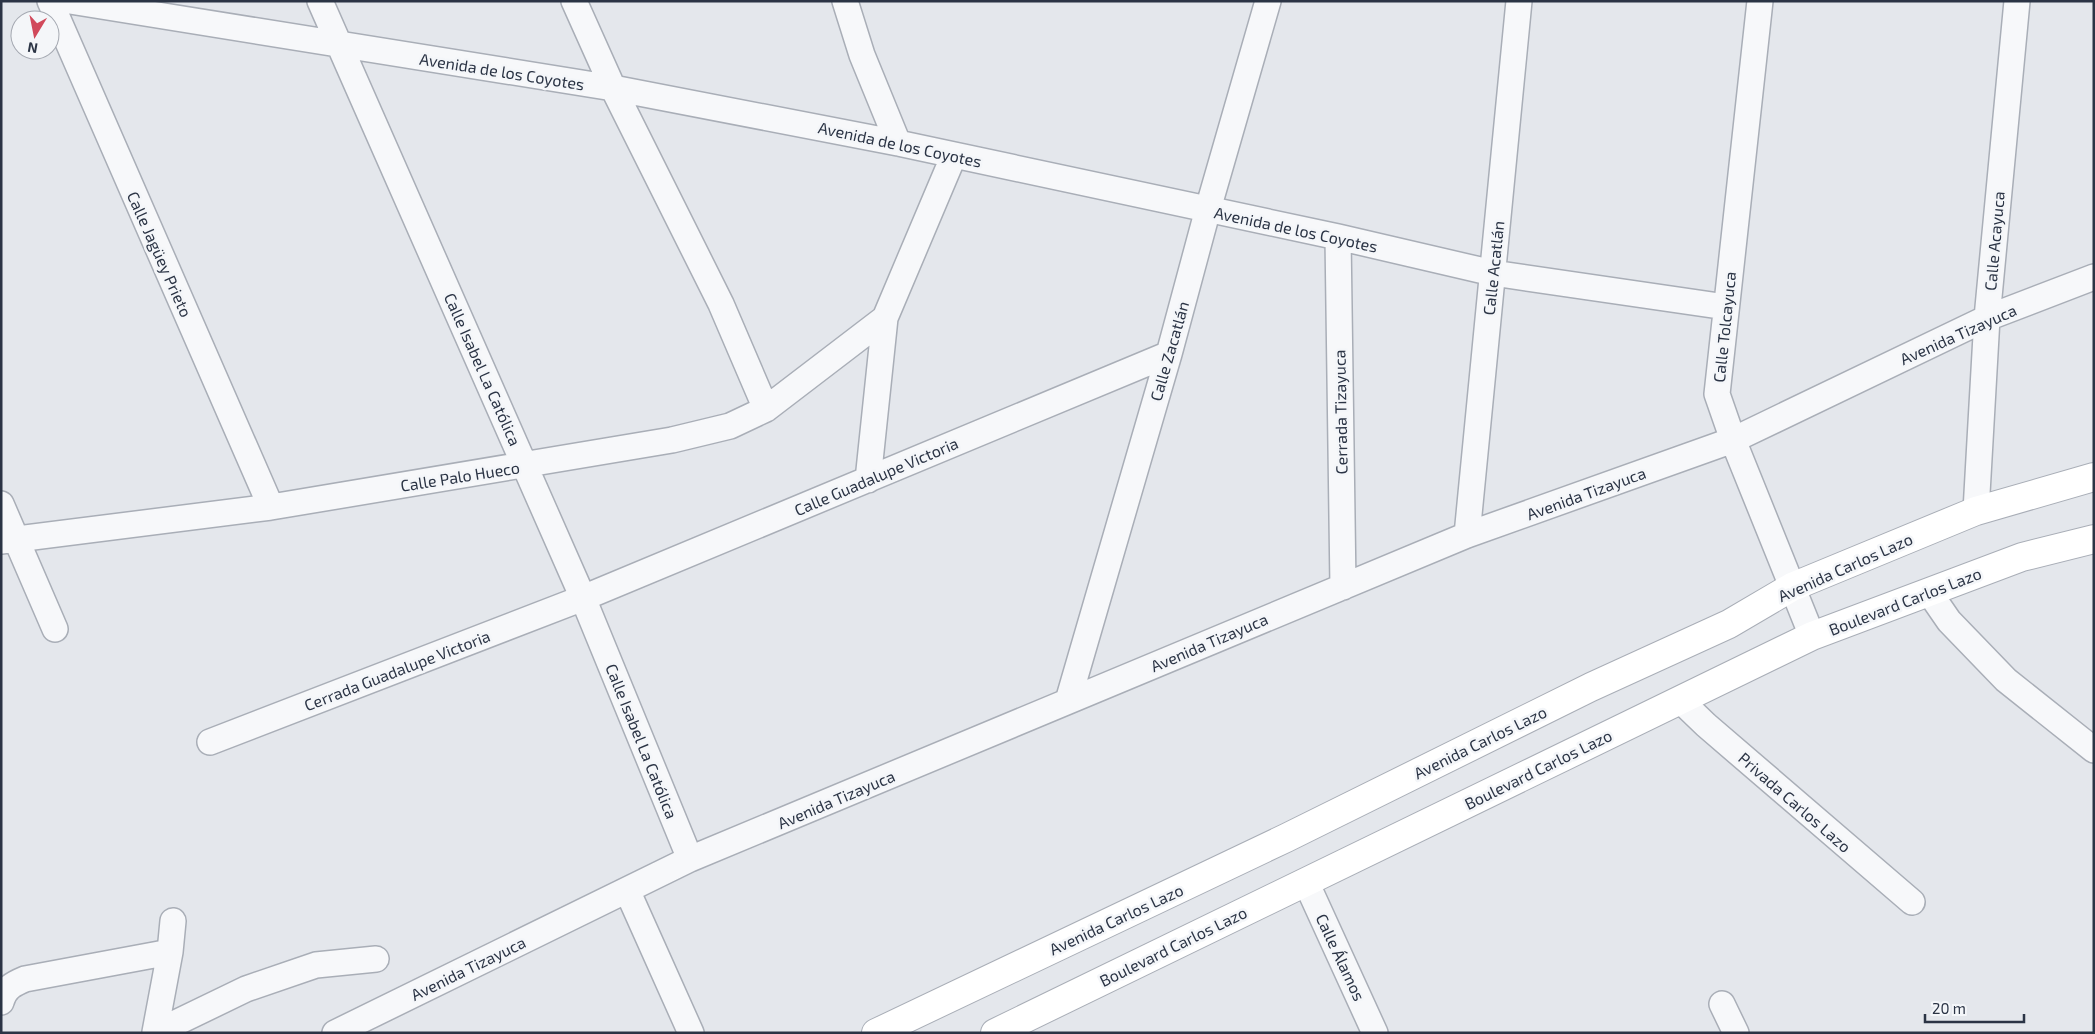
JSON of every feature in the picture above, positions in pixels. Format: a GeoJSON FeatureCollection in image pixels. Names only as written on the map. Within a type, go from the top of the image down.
{"type":"FeatureCollection","features":[{"type":"Feature","properties":{"kind":"main road","name":"Avenida Carlos Lazo"},"geometry":{"type":"LineString","coordinates":[[876,1033],[1286,838],[1591,687],[1729,624],[1792,587],[1976,511],[2094,477]]}},
{"type":"Feature","properties":{"kind":"main road","name":"Boulevard Carlos Lazo"},"geometry":{"type":"LineString","coordinates":[[995,1033],[1812,636],[2022,557],[2094,539]]}},
{"type":"Feature","properties":{"kind":"street","name":"Calle Jagüey Prieto"},"geometry":{"type":"LineString","coordinates":[[50,1],[271,506]]}},
{"type":"Feature","properties":{"kind":"street","name":"Avenida de los Coyotes"},"geometry":{"type":"LineString","coordinates":[[70,1],[340,46],[614,88],[898,143],[1338,237],[1493,273],[1726,307]]}},
{"type":"Feature","properties":{"kind":"street","name":"Calle Isabel La Católica"},"geometry":{"type":"LineString","coordinates":[[320,1],[583,598],[690,859]]}},
{"type":"Feature","properties":{"kind":"street"},"geometry":{"type":"LineString","coordinates":[[574,1],[614,88],[721,304],[766,409]]}},
{"type":"Feature","properties":{"kind":"street"},"geometry":{"type":"LineString","coordinates":[[845,1],[862,55],[898,143]]}},
{"type":"Feature","properties":{"kind":"street","name":"Calle Zacatlán"},"geometry":{"type":"LineString","coordinates":[[1068,701],[1169,354],[1208,209],[1268,1]]}},
{"type":"Feature","properties":{"kind":"street","name":"Calle Acatlán"},"geometry":{"type":"LineString","coordinates":[[1467,535],[1519,1]]}},
{"type":"Feature","properties":{"kind":"street","name":"Calle Tolcayuca"},"geometry":{"type":"LineString","coordinates":[[1760,1],[1717,394],[1733,440],[1812,636]]}},
{"type":"Feature","properties":{"kind":"street","name":"Calle Acayuca"},"geometry":{"type":"LineString","coordinates":[[1976,511],[1987,318],[2017,1]]}},
{"type":"Feature","properties":{"kind":"street"},"geometry":{"type":"LineString","coordinates":[[868,480],[885,318],[954,155]]}},
{"type":"Feature","properties":{"kind":"street","name":"Cerrada Tizayuca"},"geometry":{"type":"LineString","coordinates":[[1338,237],[1343,587]]}},
{"type":"Feature","properties":{"kind":"street","name":"Avenida Tizayuca"},"geometry":{"type":"LineString","coordinates":[[335,1033],[690,859],[1467,535],[1733,440],[1987,318],[2094,277]]}},
{"type":"Feature","properties":{"kind":"street","name":"Calle Palo Hueco"},"geometry":{"type":"LineString","coordinates":[[9,540],[271,506],[525,466],[672,440],[730,426],[766,409],[885,318]]}},
{"type":"Feature","properties":{"kind":"street","name":"Calle Guadalupe Victoria"},"geometry":{"type":"LineString","coordinates":[[583,598],[1169,354]]}},
{"type":"Feature","properties":{"kind":"street"},"geometry":{"type":"LineString","coordinates":[[1,504],[9,540],[55,629]]}},
{"type":"Feature","properties":{"kind":"street"},"geometry":{"type":"LineString","coordinates":[[1929,592],[1949,621],[2006,680],[2094,750]]}},
{"type":"Feature","properties":{"kind":"street","name":"Cerrada Guadalupe Victoria"},"geometry":{"type":"LineString","coordinates":[[210,742],[583,598]]}},
{"type":"Feature","properties":{"kind":"street","name":"Privada Carlos Lazo"},"geometry":{"type":"LineString","coordinates":[[1680,700],[1706,725],[1912,902]]}},
{"type":"Feature","properties":{"kind":"street","name":"Calle Álamos"},"geometry":{"type":"LineString","coordinates":[[1306,882],[1375,1033]]}},
{"type":"Feature","properties":{"kind":"street"},"geometry":{"type":"LineString","coordinates":[[627,890],[691,1033]]}},
{"type":"Feature","properties":{"kind":"street"},"geometry":{"type":"LineString","coordinates":[[155,1032],[170,952],[173,921]]}},
{"type":"Feature","properties":{"kind":"street"},"geometry":{"type":"LineString","coordinates":[[1,1002],[3,994],[11,985],[25,979],[170,952]]}},
{"type":"Feature","properties":{"kind":"street"},"geometry":{"type":"LineString","coordinates":[[155,1032],[246,989],[316,965],[376,959]]}},
{"type":"Feature","properties":{"kind":"street"},"geometry":{"type":"LineString","coordinates":[[1722,1004],[1736,1033]]}}]}
